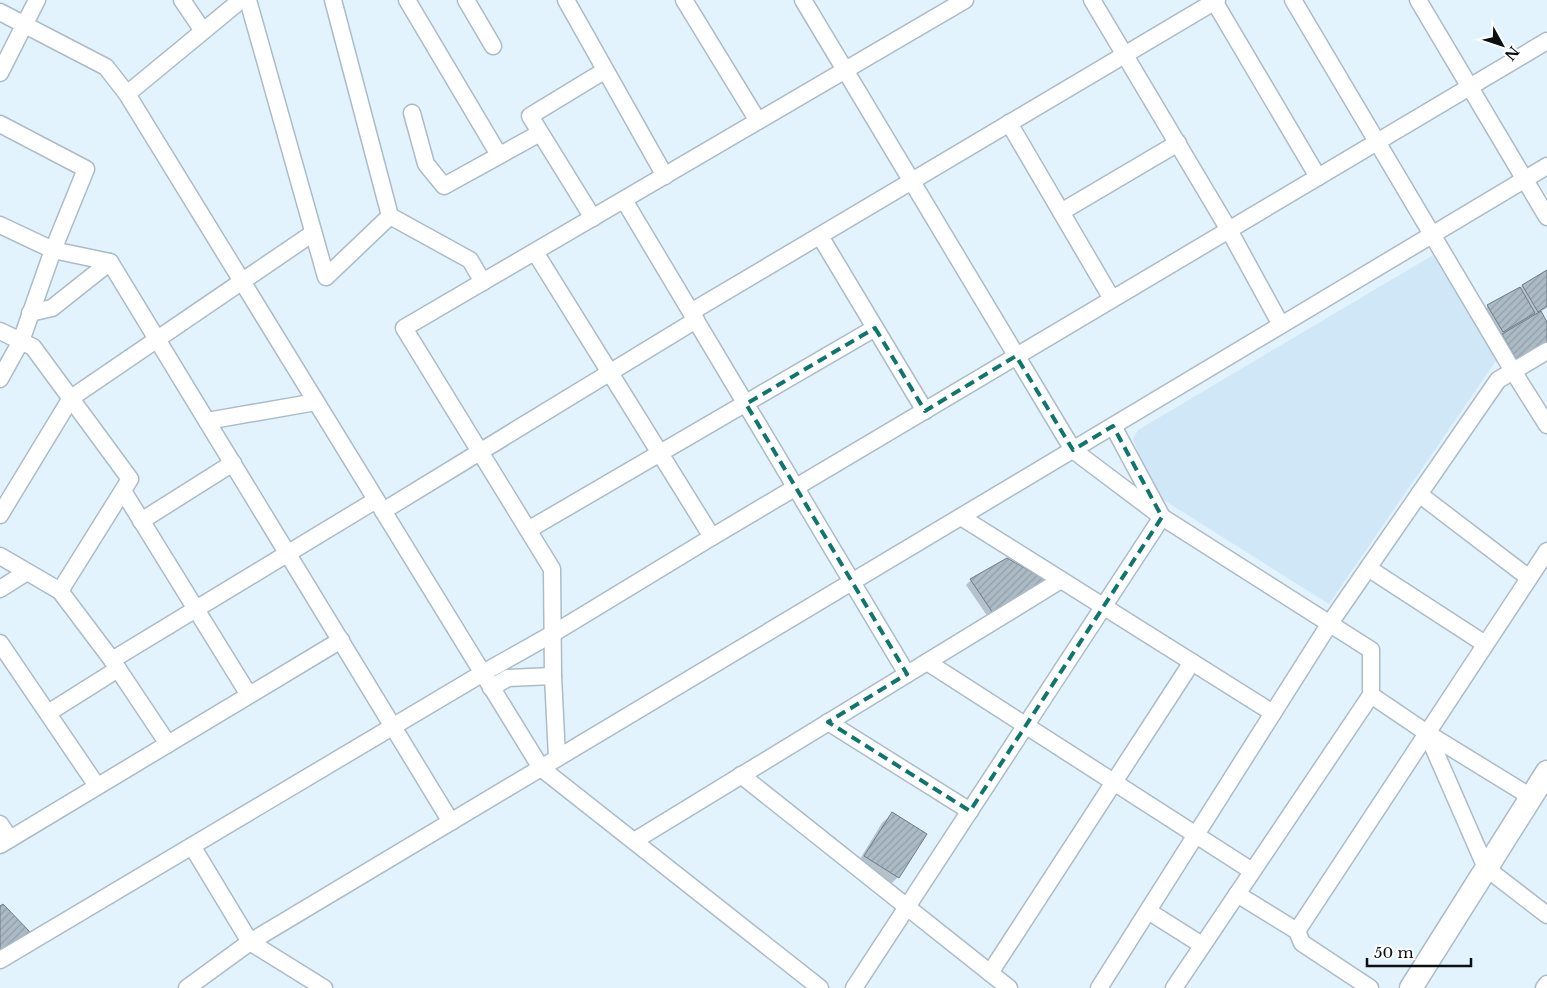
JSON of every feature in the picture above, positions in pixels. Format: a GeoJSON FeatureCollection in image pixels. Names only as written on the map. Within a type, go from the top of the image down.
{"type":"FeatureCollection","features":[{"type":"Feature","properties":{"kind":"street"},"geometry":{"type":"LineString","coordinates":[[0,73],[37,0]]}},
{"type":"Feature","properties":{"kind":"street"},"geometry":{"type":"LineString","coordinates":[[182,0],[203,31]]}},
{"type":"Feature","properties":{"kind":"street"},"geometry":{"type":"LineString","coordinates":[[127,94],[241,0]]}},
{"type":"Feature","properties":{"kind":"street"},"geometry":{"type":"LineString","coordinates":[[248,0],[326,277],[390,216]]}},
{"type":"Feature","properties":{"kind":"street"},"geometry":{"type":"LineString","coordinates":[[333,0],[390,216],[470,260],[483,282]]}},
{"type":"Feature","properties":{"kind":"street"},"geometry":{"type":"LineString","coordinates":[[407,0],[499,155]]}},
{"type":"Feature","properties":{"kind":"street"},"geometry":{"type":"LineString","coordinates":[[466,0],[493,46]]}},
{"type":"Feature","properties":{"kind":"street"},"geometry":{"type":"LineString","coordinates":[[566,0],[664,176]]}},
{"type":"Feature","properties":{"kind":"street"},"geometry":{"type":"LineString","coordinates":[[684,0],[758,121]]}},
{"type":"Feature","properties":{"kind":"street"},"geometry":{"type":"LineString","coordinates":[[803,0],[1073,450],[1162,517],[1371,650],[1371,695],[1174,988]]}},
{"type":"Feature","properties":{"kind":"street"},"geometry":{"type":"LineString","coordinates":[[557,758],[553,676],[552,569],[404,328],[965,0]]}},
{"type":"Feature","properties":{"kind":"street"},"geometry":{"type":"LineString","coordinates":[[1092,0],[1229,230],[1281,325]]}},
{"type":"Feature","properties":{"kind":"street"},"geometry":{"type":"LineString","coordinates":[[1293,0],[1547,425]]}},
{"type":"Feature","properties":{"kind":"street"},"geometry":{"type":"LineString","coordinates":[[1418,0],[1547,217]]}},
{"type":"Feature","properties":{"kind":"street"},"geometry":{"type":"LineString","coordinates":[[48,713],[115,664],[196,609],[288,554],[480,452],[610,373],[693,316],[820,236],[1215,1],[1318,177]]}},
{"type":"Feature","properties":{"kind":"street"},"geometry":{"type":"LineString","coordinates":[[0,12],[106,68],[127,94],[541,768],[634,841],[803,983],[820,988]]}},
{"type":"Feature","properties":{"kind":"street"},"geometry":{"type":"LineString","coordinates":[[0,960],[482,673],[554,633],[712,537],[1547,41]]}},
{"type":"Feature","properties":{"kind":"street"},"geometry":{"type":"LineString","coordinates":[[593,218],[530,116],[604,71]]}},
{"type":"Feature","properties":{"kind":"street"},"geometry":{"type":"LineString","coordinates":[[412,113],[426,164],[444,186],[540,133]]}},
{"type":"Feature","properties":{"kind":"street"},"geometry":{"type":"LineString","coordinates":[[1009,123],[1112,299]]}},
{"type":"Feature","properties":{"kind":"street"},"geometry":{"type":"LineString","coordinates":[[0,124],[86,169],[53,250],[21,341],[0,379]]}},
{"type":"Feature","properties":{"kind":"street"},"geometry":{"type":"LineString","coordinates":[[1061,212],[1178,143]]}},
{"type":"Feature","properties":{"kind":"street"},"geometry":{"type":"LineString","coordinates":[[187,988],[250,942],[1547,166]]}},
{"type":"Feature","properties":{"kind":"street"},"geometry":{"type":"LineString","coordinates":[[624,200],[907,674]]}},
{"type":"Feature","properties":{"kind":"street"},"geometry":{"type":"LineString","coordinates":[[0,225],[53,250],[110,262],[451,822]]}},
{"type":"Feature","properties":{"kind":"street"},"geometry":{"type":"LineString","coordinates":[[0,515],[71,398],[313,233]]}},
{"type":"Feature","properties":{"kind":"street"},"geometry":{"type":"LineString","coordinates":[[820,236],[925,411]]}},
{"type":"Feature","properties":{"kind":"street"},"geometry":{"type":"LineString","coordinates":[[535,252],[712,537]]}},
{"type":"Feature","properties":{"kind":"street"},"geometry":{"type":"LineString","coordinates":[[30,314],[52,308],[110,262]]}},
{"type":"Feature","properties":{"kind":"street"},"geometry":{"type":"LineString","coordinates":[[528,530],[875,328]]}},
{"type":"Feature","properties":{"kind":"street"},"geometry":{"type":"LineString","coordinates":[[0,331],[33,346],[130,479],[60,591]]}},
{"type":"Feature","properties":{"kind":"street"},"geometry":{"type":"LineString","coordinates":[[1100,988],[1330,623],[1498,380],[1547,351]]}},
{"type":"Feature","properties":{"kind":"street"},"geometry":{"type":"LineString","coordinates":[[207,421],[316,402]]}},
{"type":"Feature","properties":{"kind":"street"},"geometry":{"type":"LineString","coordinates":[[1113,426],[1162,517]]}},
{"type":"Feature","properties":{"kind":"street"},"geometry":{"type":"LineString","coordinates":[[141,520],[233,463]]}},
{"type":"Feature","properties":{"kind":"street"},"geometry":{"type":"LineString","coordinates":[[123,491],[249,695]]}},
{"type":"Feature","properties":{"kind":"street"},"geometry":{"type":"LineString","coordinates":[[1419,494],[1529,578]]}},
{"type":"Feature","properties":{"kind":"street"},"geometry":{"type":"LineString","coordinates":[[961,517],[1273,713]]}},
{"type":"Feature","properties":{"kind":"street"},"geometry":{"type":"LineString","coordinates":[[854,988],[1162,517]]}},
{"type":"Feature","properties":{"kind":"street"},"geometry":{"type":"LineString","coordinates":[[1297,931],[1547,551]]}},
{"type":"Feature","properties":{"kind":"street"},"geometry":{"type":"LineString","coordinates":[[0,556],[60,591],[115,664],[168,744]]}},
{"type":"Feature","properties":{"kind":"street"},"geometry":{"type":"LineString","coordinates":[[1368,568],[1485,644]]}},
{"type":"Feature","properties":{"kind":"street"},"geometry":{"type":"LineString","coordinates":[[0,589],[27,572]]}},
{"type":"Feature","properties":{"kind":"street"},"geometry":{"type":"LineString","coordinates":[[634,841],[1061,580]]}},
{"type":"Feature","properties":{"kind":"street"},"geometry":{"type":"LineString","coordinates":[[0,824],[5,842],[340,640]]}},
{"type":"Feature","properties":{"kind":"street"},"geometry":{"type":"LineString","coordinates":[[0,642],[97,786]]}},
{"type":"Feature","properties":{"kind":"street"},"geometry":{"type":"LineString","coordinates":[[927,662],[1252,871]]}},
{"type":"Feature","properties":{"kind":"street"},"geometry":{"type":"LineString","coordinates":[[990,973],[1192,662]]}},
{"type":"Feature","properties":{"kind":"street"},"geometry":{"type":"LineString","coordinates":[[491,688],[508,678],[553,676]]}},
{"type":"Feature","properties":{"kind":"street"},"geometry":{"type":"LineString","coordinates":[[1371,695],[1427,733],[1531,797]]}},
{"type":"Feature","properties":{"kind":"street"},"geometry":{"type":"LineString","coordinates":[[828,722],[970,811]]}},
{"type":"Feature","properties":{"kind":"street"},"geometry":{"type":"LineString","coordinates":[[1427,733],[1486,868],[1547,914]]}},
{"type":"Feature","properties":{"kind":"street"},"geometry":{"type":"LineString","coordinates":[[1411,988],[1547,772]]}},
{"type":"Feature","properties":{"kind":"street"},"geometry":{"type":"LineString","coordinates":[[741,775],[1009,988]]}},
{"type":"Feature","properties":{"kind":"street"},"geometry":{"type":"LineString","coordinates":[[192,846],[250,942],[324,988]]}},
{"type":"Feature","properties":{"kind":"street"},"geometry":{"type":"LineString","coordinates":[[1237,894],[1297,931],[1302,943],[1370,988]]}},
{"type":"Feature","properties":{"kind":"street"},"geometry":{"type":"LineString","coordinates":[[1148,911],[1202,945]]}},
{"type":"Feature","properties":{"kind":"street"},"geometry":{"type":"LineString","coordinates":[[1544,988],[1547,984]]}},
{"type":"Feature","properties":{"kind":"highlighted area"},"geometry":{"type":"Polygon","coordinates":[[[875,328],[925,411],[1016,356],[1073,450],[1113,426],[1162,517],[970,811],[828,722],[907,674],[746,404],[875,328]]]}},
{"type":"Feature","properties":{"kind":"shaded area"},"geometry":{"type":"Polygon","coordinates":[[[1433,255],[1498,358],[1329,604],[1154,494],[1133,439],[1138,430],[1433,255]]]}},
{"type":"Feature","properties":{"kind":"building"},"geometry":{"type":"Polygon","coordinates":[[[1547,270],[1547,306],[1538,312],[1522,285],[1547,270]]]}},
{"type":"Feature","properties":{"kind":"building"},"geometry":{"type":"Polygon","coordinates":[[[1520,287],[1535,313],[1503,332],[1487,305],[1520,287]]]}},
{"type":"Feature","properties":{"kind":"building"},"geometry":{"type":"Polygon","coordinates":[[[1541,311],[1547,322],[1547,343],[1517,360],[1502,334],[1541,311]]]}},
{"type":"Feature","properties":{"kind":"building"},"geometry":{"type":"Polygon","coordinates":[[[1007,558],[1047,581],[993,613],[970,579],[1007,558]]]}},
{"type":"Feature","properties":{"kind":"building"},"geometry":{"type":"Polygon","coordinates":[[[892,812],[927,834],[899,878],[864,856],[892,812]]]}},
{"type":"Feature","properties":{"kind":"building"},"geometry":{"type":"Polygon","coordinates":[[[3,904],[31,933],[0,952],[0,906],[3,904]]]}}]}
